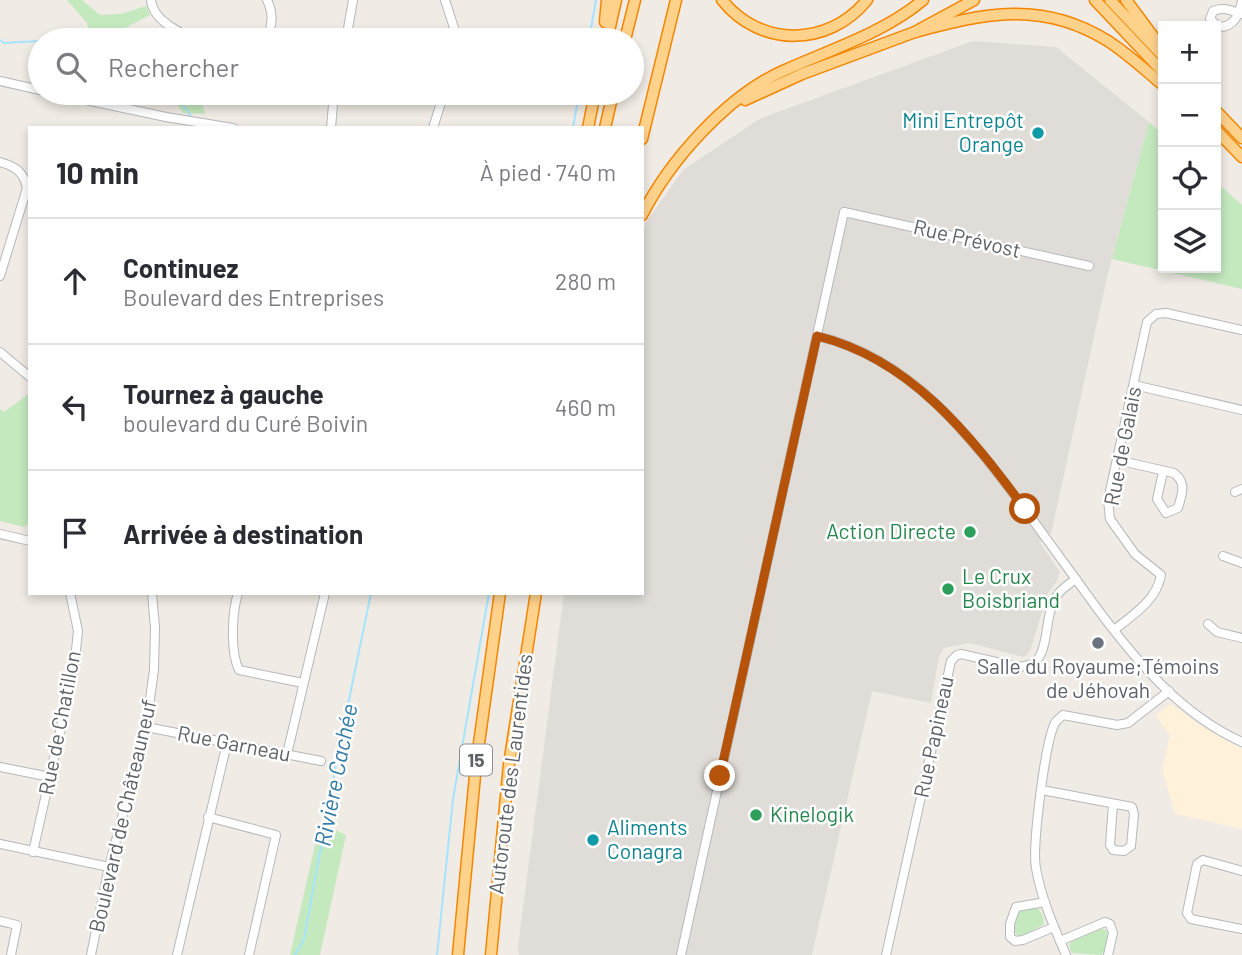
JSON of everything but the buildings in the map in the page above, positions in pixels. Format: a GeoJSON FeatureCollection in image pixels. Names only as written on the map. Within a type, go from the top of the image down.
{"type":"FeatureCollection","features":[{"type":"Feature","properties":{"kind":"highway"},"geometry":{"type":"LineString","coordinates":[[606,28],[607,0]]}},
{"type":"Feature","properties":{"kind":"highway"},"geometry":{"type":"LineString","coordinates":[[608,28],[616,0]]}},
{"type":"Feature","properties":{"kind":"highway"},"geometry":{"type":"LineString","coordinates":[[628,28],[635,0]]}},
{"type":"Feature","properties":{"kind":"highway"},"geometry":{"type":"LineString","coordinates":[[644,131],[676,0]]}},
{"type":"Feature","properties":{"kind":"highway"},"geometry":{"type":"LineString","coordinates":[[722,0],[752,26],[775,34],[796,37],[818,34],[838,26],[867,0]]}},
{"type":"Feature","properties":{"kind":"highway"},"geometry":{"type":"LineString","coordinates":[[644,212],[678,159],[706,128],[767,79],[877,28],[923,0]]}},
{"type":"Feature","properties":{"kind":"highway"},"geometry":{"type":"LineString","coordinates":[[915,32],[974,0]]}},
{"type":"Feature","properties":{"kind":"highway"},"geometry":{"type":"LineString","coordinates":[[1095,0],[1158,67]]}},
{"type":"Feature","properties":{"kind":"highway"},"geometry":{"type":"LineString","coordinates":[[1110,0],[1158,51]]}},
{"type":"Feature","properties":{"kind":"highway"},"geometry":{"type":"LineString","coordinates":[[1126,0],[1158,43]]}},
{"type":"Feature","properties":{"kind":"highway"},"geometry":{"type":"LineString","coordinates":[[730,108],[802,74],[915,32],[991,14],[1017,12],[1076,24],[1101,36],[1127,54],[1161,84]]}},
{"type":"Feature","properties":{"kind":"highway"},"geometry":{"type":"LineString","coordinates":[[588,126],[593,105]]}},
{"type":"Feature","properties":{"kind":"highway"},"geometry":{"type":"LineString","coordinates":[[605,126],[610,105]]}},
{"type":"Feature","properties":{"kind":"highway"},"geometry":{"type":"LineString","coordinates":[[1221,116],[1242,138]]}},
{"type":"Feature","properties":{"kind":"highway"},"geometry":{"type":"LineString","coordinates":[[1221,135],[1242,157]]}},
{"type":"Feature","properties":{"kind":"highway","name":"Autoroute des Laurentides"},"geometry":{"type":"LineString","coordinates":[[458,955],[475,774],[500,595]]}},
{"type":"Feature","properties":{"kind":"highway","name":"Autoroute des Laurentides"},"geometry":{"type":"LineString","coordinates":[[491,955],[513,730],[536,595]]}},
{"type":"Feature","properties":{"kind":"highway"},"geometry":{"type":"LineString","coordinates":[[497,886],[498,955]]}},
{"type":"Feature","properties":{"kind":"street"},"geometry":{"type":"LineString","coordinates":[[151,0],[154,13],[173,28]]}},
{"type":"Feature","properties":{"kind":"street"},"geometry":{"type":"LineString","coordinates":[[267,0],[272,9],[271,28]]}},
{"type":"Feature","properties":{"kind":"street"},"geometry":{"type":"LineString","coordinates":[[348,28],[353,0]]}},
{"type":"Feature","properties":{"kind":"street"},"geometry":{"type":"LineString","coordinates":[[445,0],[454,28]]}},
{"type":"Feature","properties":{"kind":"street"},"geometry":{"type":"LineString","coordinates":[[1240,14],[1242,1]]}},
{"type":"Feature","properties":{"kind":"street"},"geometry":{"type":"LineString","coordinates":[[0,80],[28,87]]}},
{"type":"Feature","properties":{"kind":"street"},"geometry":{"type":"LineString","coordinates":[[108,105],[222,126]]}},
{"type":"Feature","properties":{"kind":"street"},"geometry":{"type":"LineString","coordinates":[[331,126],[333,105]]}},
{"type":"Feature","properties":{"kind":"street"},"geometry":{"type":"LineString","coordinates":[[434,126],[440,105]]}},
{"type":"Feature","properties":{"kind":"street"},"geometry":{"type":"LineString","coordinates":[[0,162],[14,166],[25,177],[27,188],[0,276]]}},
{"type":"Feature","properties":{"kind":"street","name":"Rue Prévost"},"geometry":{"type":"LineString","coordinates":[[817,336],[844,212],[1089,266]]}},
{"type":"Feature","properties":{"kind":"street"},"geometry":{"type":"LineString","coordinates":[[0,239],[11,242]]}},
{"type":"Feature","properties":{"kind":"street","name":"Rue de Galais"},"geometry":{"type":"LineString","coordinates":[[1114,630],[1158,591],[1161,575],[1135,554],[1110,519],[1108,500],[1147,322],[1156,314],[1166,313],[1242,331]]}},
{"type":"Feature","properties":{"kind":"street"},"geometry":{"type":"LineString","coordinates":[[681,955],[817,336],[848,346],[879,362],[916,386],[946,411],[990,462],[1141,664],[1204,720],[1242,742]]}},
{"type":"Feature","properties":{"kind":"street"},"geometry":{"type":"LineString","coordinates":[[0,352],[28,375]]}},
{"type":"Feature","properties":{"kind":"street"},"geometry":{"type":"LineString","coordinates":[[1134,385],[1242,410]]}},
{"type":"Feature","properties":{"kind":"street"},"geometry":{"type":"LineString","coordinates":[[1117,460],[1174,473],[1181,478],[1183,487],[1178,508],[1166,513],[1157,499],[1163,472]]}},
{"type":"Feature","properties":{"kind":"street"},"geometry":{"type":"LineString","coordinates":[[0,534],[28,541]]}},
{"type":"Feature","properties":{"kind":"street"},"geometry":{"type":"LineString","coordinates":[[1223,555],[1242,563]]}},
{"type":"Feature","properties":{"kind":"street","name":"Rue Papineau"},"geometry":{"type":"LineString","coordinates":[[886,955],[951,661],[961,654],[1019,667],[1034,664],[1041,653],[1055,598],[1076,579]]}},
{"type":"Feature","properties":{"kind":"street","name":"Rue de Chatillon"},"geometry":{"type":"LineString","coordinates":[[33,852],[75,656],[78,631],[70,595]]}},
{"type":"Feature","properties":{"kind":"street","name":"Boulevard de Châteauneuf"},"geometry":{"type":"LineString","coordinates":[[92,955],[109,867],[146,727],[154,670],[152,595]]}},
{"type":"Feature","properties":{"kind":"street"},"geometry":{"type":"LineString","coordinates":[[237,595],[234,607],[234,661],[239,670],[303,683]]}},
{"type":"Feature","properties":{"kind":"street"},"geometry":{"type":"LineString","coordinates":[[287,754],[325,595]]}},
{"type":"Feature","properties":{"kind":"street"},"geometry":{"type":"LineString","coordinates":[[1208,624],[1217,632],[1242,638]]}},
{"type":"Feature","properties":{"kind":"street"},"geometry":{"type":"LineString","coordinates":[[1066,955],[1045,902],[1035,865],[1042,790],[1055,723],[1063,715],[1117,726],[1128,723],[1169,691]]}},
{"type":"Feature","properties":{"kind":"street","name":"Rue Garneau"},"geometry":{"type":"LineString","coordinates":[[146,727],[321,761]]}},
{"type":"Feature","properties":{"kind":"street"},"geometry":{"type":"LineString","coordinates":[[177,955],[227,743]]}},
{"type":"Feature","properties":{"kind":"street"},"geometry":{"type":"LineString","coordinates":[[0,767],[50,778]]}},
{"type":"Feature","properties":{"kind":"street"},"geometry":{"type":"LineString","coordinates":[[1042,790],[1132,807],[1134,814],[1131,846],[1124,851],[1113,850],[1110,845],[1113,804]]}},
{"type":"Feature","properties":{"kind":"street"},"geometry":{"type":"LineString","coordinates":[[208,817],[276,835],[249,955]]}},
{"type":"Feature","properties":{"kind":"street"},"geometry":{"type":"LineString","coordinates":[[0,844],[109,867]]}},
{"type":"Feature","properties":{"kind":"street"},"geometry":{"type":"LineString","coordinates":[[1242,871],[1203,860],[1197,864],[1187,913],[1191,919],[1242,929]]}},
{"type":"Feature","properties":{"kind":"street"},"geometry":{"type":"LineString","coordinates":[[1045,902],[1016,907],[1010,924],[1010,937],[1015,941],[1024,940],[1054,927]]}},
{"type":"Feature","properties":{"kind":"street"},"geometry":{"type":"LineString","coordinates":[[0,921],[17,925],[11,955]]}},
{"type":"Feature","properties":{"kind":"street"},"geometry":{"type":"LineString","coordinates":[[1060,941],[1100,923],[1107,923],[1113,933],[1108,955]]}},
{"type":"Feature","properties":{"kind":"shaded area"},"geometry":{"type":"Polygon","coordinates":[[[973,41],[1056,47],[1149,122],[1107,277],[1051,534],[1040,543],[1060,572],[1048,593],[1030,651],[1024,657],[970,643],[944,648],[939,656],[931,703],[872,691],[812,955],[519,955],[518,946],[564,595],[644,595],[646,222],[683,170],[761,118],[973,41]]]}},
{"type":"Feature","properties":{"kind":"shaded area"},"geometry":{"type":"Polygon","coordinates":[[[1171,704],[1206,729],[1242,749],[1242,829],[1175,814],[1162,769],[1170,736],[1155,715],[1171,704]]]}},
{"type":"Feature","properties":{"kind":"green space"},"geometry":{"type":"Polygon","coordinates":[[[67,0],[82,0],[100,15],[121,14],[146,6],[150,15],[125,28],[88,28],[67,0]]]}},
{"type":"Feature","properties":{"kind":"green space"},"geometry":{"type":"Polygon","coordinates":[[[177,105],[202,105],[206,114],[183,113],[177,105]]]}},
{"type":"Feature","properties":{"kind":"green space"},"geometry":{"type":"Polygon","coordinates":[[[1149,122],[1158,130],[1158,270],[1112,259],[1149,122]]]}},
{"type":"Feature","properties":{"kind":"green space"},"geometry":{"type":"Polygon","coordinates":[[[1221,186],[1242,205],[1242,289],[1173,273],[1221,273],[1221,186]]]}},
{"type":"Feature","properties":{"kind":"green space"},"geometry":{"type":"Polygon","coordinates":[[[28,394],[28,524],[24,527],[0,521],[0,409],[4,412],[28,394]]]}},
{"type":"Feature","properties":{"kind":"green space"},"geometry":{"type":"Polygon","coordinates":[[[320,823],[346,835],[320,955],[290,955],[320,823]]]}},
{"type":"Feature","properties":{"kind":"green space"},"geometry":{"type":"Polygon","coordinates":[[[1037,908],[1043,916],[1043,925],[1022,936],[1017,935],[1014,931],[1019,913],[1025,909],[1037,908]]]}},
{"type":"Feature","properties":{"kind":"green space"},"geometry":{"type":"Polygon","coordinates":[[[1099,928],[1106,930],[1108,936],[1102,955],[1072,953],[1069,946],[1071,942],[1099,928]]]}},
{"type":"Feature","properties":{"kind":"waterway"},"geometry":{"type":"LineString","coordinates":[[591,28],[596,0]]}},
{"type":"Feature","properties":{"kind":"waterway","name":"Rivière Cachée"},"geometry":{"type":"LineString","coordinates":[[0,40],[4,43],[28,42]]}},
{"type":"Feature","properties":{"kind":"waterway","name":"Rivière Cachée"},"geometry":{"type":"LineString","coordinates":[[183,105],[192,118]]}},
{"type":"Feature","properties":{"kind":"waterway"},"geometry":{"type":"LineString","coordinates":[[573,126],[577,105]]}},
{"type":"Feature","properties":{"kind":"waterway","name":"Rivière Cachée"},"geometry":{"type":"LineString","coordinates":[[295,955],[304,939],[371,595]]}},
{"type":"Feature","properties":{"kind":"waterway"},"geometry":{"type":"LineString","coordinates":[[437,955],[453,799],[489,595]]}},
{"type":"Feature","properties":{"kind":"place","name":"Mini Entrepôt Orange"},"geometry":{"type":"Point","coordinates":[1038,133]}},
{"type":"Feature","properties":{"kind":"place","name":"Action Directe"},"geometry":{"type":"Point","coordinates":[970,532]}},
{"type":"Feature","properties":{"kind":"place","name":"Le Crux Boisbriand"},"geometry":{"type":"Point","coordinates":[948,589]}},
{"type":"Feature","properties":{"kind":"place","name":"Salle du Royaume;Témoins de Jéhovah"},"geometry":{"type":"Point","coordinates":[1098,643]}},
{"type":"Feature","properties":{"kind":"place","name":"Kinelogik"},"geometry":{"type":"Point","coordinates":[756,815]}},
{"type":"Feature","properties":{"kind":"place","name":"Aliments Conagra"},"geometry":{"type":"Point","coordinates":[593,840]}},
{"type":"Feature","properties":{"kind":"route"},"geometry":{"type":"LineString","coordinates":[[720,776],[817,336],[848,346],[879,362],[931,398],[972,440],[1025,509]]}}]}
